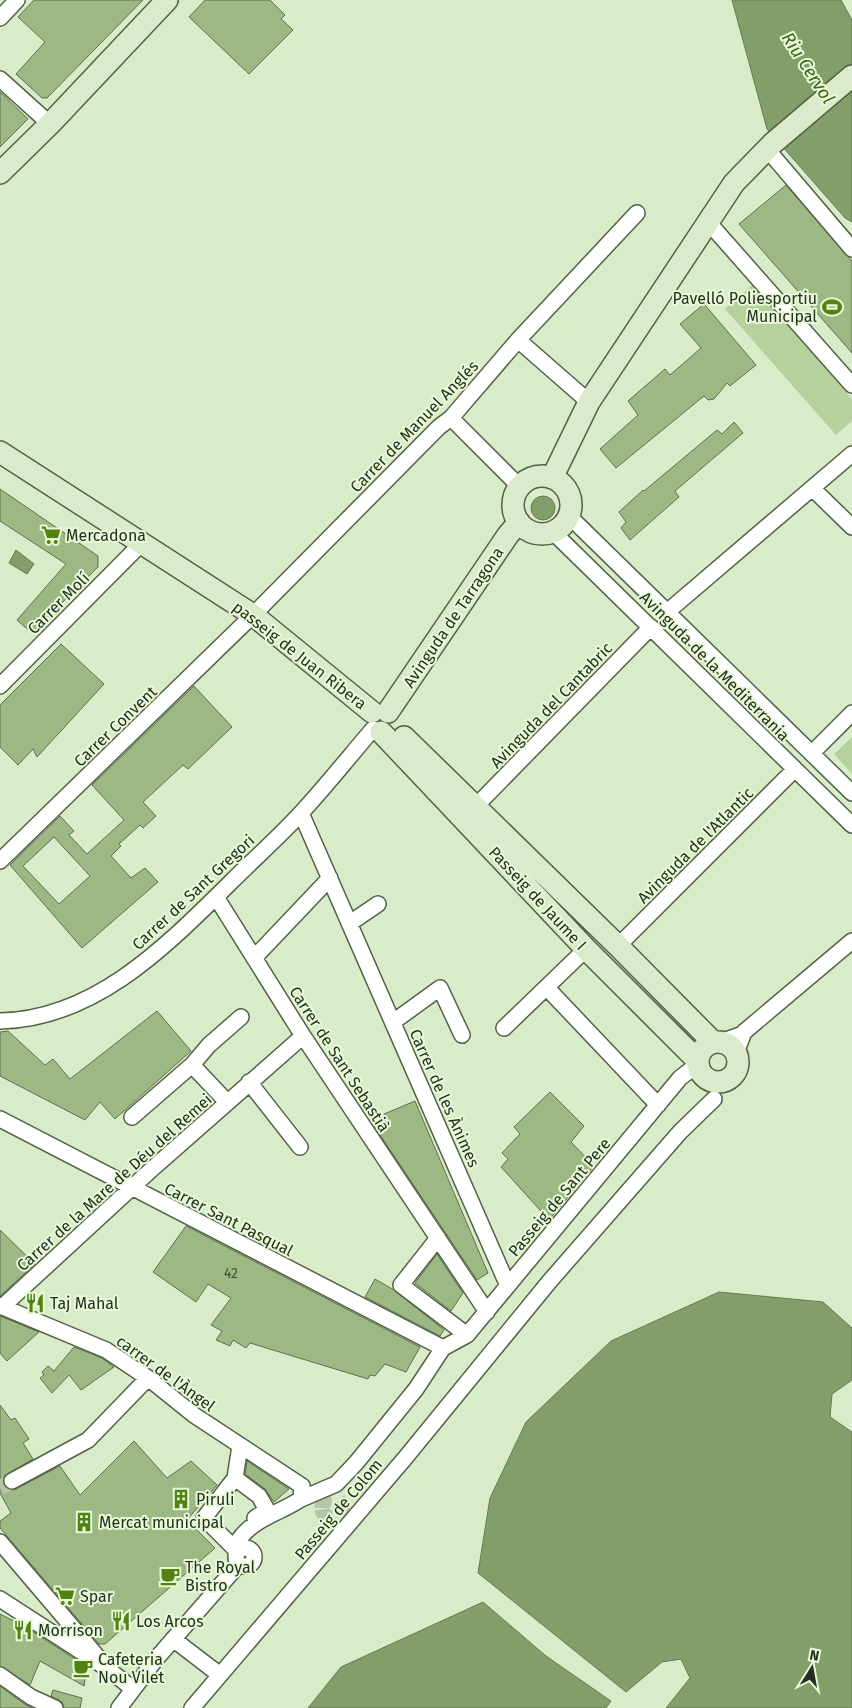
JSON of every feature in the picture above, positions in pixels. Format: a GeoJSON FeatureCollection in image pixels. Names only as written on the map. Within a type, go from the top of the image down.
{"type":"FeatureCollection","features":[{"type":"Feature","properties":{"kind":"street"},"geometry":{"type":"LineString","coordinates":[[0,18],[17,0]]}},
{"type":"Feature","properties":{"kind":"street"},"geometry":{"type":"LineString","coordinates":[[0,173],[50,124],[167,0]]}},
{"type":"Feature","properties":{"kind":"street"},"geometry":{"type":"LineString","coordinates":[[552,478],[589,402],[734,183],[769,147],[852,76]]}},
{"type":"Feature","properties":{"kind":"street"},"geometry":{"type":"LineString","coordinates":[[1,81],[50,124]]}},
{"type":"Feature","properties":{"kind":"street"},"geometry":{"type":"LineString","coordinates":[[769,147],[852,249]]}},
{"type":"Feature","properties":{"kind":"street","name":"Carrer de Manuel Anglés"},"geometry":{"type":"LineString","coordinates":[[253,615],[438,427],[451,418],[518,340],[637,213]]}},
{"type":"Feature","properties":{"kind":"street"},"geometry":{"type":"LineString","coordinates":[[709,223],[852,385]]}},
{"type":"Feature","properties":{"kind":"street"},"geometry":{"type":"LineString","coordinates":[[518,340],[589,402]]}},
{"type":"Feature","properties":{"kind":"street"},"geometry":{"type":"LineString","coordinates":[[451,418],[520,487]]}},
{"type":"Feature","properties":{"kind":"street","name":"passeig de Juan Ribera"},"geometry":{"type":"LineString","coordinates":[[0,452],[253,615],[381,722]]}},
{"type":"Feature","properties":{"kind":"street"},"geometry":{"type":"LineString","coordinates":[[667,612],[852,454]]}},
{"type":"Feature","properties":{"kind":"street"},"geometry":{"type":"LineString","coordinates":[[534,477],[552,478],[560,482],[570,498],[569,516],[560,528],[553,532],[531,531],[519,522],[514,504],[520,487],[534,477]]}},
{"type":"Feature","properties":{"kind":"street"},"geometry":{"type":"LineString","coordinates":[[812,488],[852,527]]}},
{"type":"Feature","properties":{"kind":"street","name":"Avinguda de la Mediterrania"},"geometry":{"type":"LineString","coordinates":[[569,516],[852,793]]}},
{"type":"Feature","properties":{"kind":"street","name":"Avinguda de Tarragona"},"geometry":{"type":"LineString","coordinates":[[381,722],[508,535],[519,522]]}},
{"type":"Feature","properties":{"kind":"street","name":"Avinguda de la Mediterrania"},"geometry":{"type":"LineString","coordinates":[[553,532],[852,825]]}},
{"type":"Feature","properties":{"kind":"street","name":"Carrer Molí"},"geometry":{"type":"LineString","coordinates":[[0,686],[141,544]]}},
{"type":"Feature","properties":{"kind":"street","name":"Carrer Convent"},"geometry":{"type":"LineString","coordinates":[[0,861],[253,615]]}},
{"type":"Feature","properties":{"kind":"street","name":"Avinguda del Cantabric"},"geometry":{"type":"LineString","coordinates":[[476,806],[651,628]]}},
{"type":"Feature","properties":{"kind":"street"},"geometry":{"type":"LineString","coordinates":[[812,753],[852,713]]}},
{"type":"Feature","properties":{"kind":"street","name":"Passeig de Jaume I"},"geometry":{"type":"LineString","coordinates":[[381,722],[476,806],[618,946],[728,1043]]}},
{"type":"Feature","properties":{"kind":"street","name":"Passeig de Jaume I"},"geometry":{"type":"LineString","coordinates":[[381,722],[694,1066]]}},
{"type":"Feature","properties":{"kind":"street","name":"Carrer de Sant Gregori"},"geometry":{"type":"LineString","coordinates":[[0,1021],[15,1021],[58,1012],[125,978],[166,946],[301,813],[381,722]]}},
{"type":"Feature","properties":{"kind":"street","name":"Avinguda de l'Atlantic"},"geometry":{"type":"LineString","coordinates":[[618,946],[795,769]]}},
{"type":"Feature","properties":{"kind":"street","name":"Carrer de les Ànimes"},"geometry":{"type":"LineString","coordinates":[[301,813],[508,1286]]}},
{"type":"Feature","properties":{"kind":"street"},"geometry":{"type":"LineString","coordinates":[[254,958],[330,878]]}},
{"type":"Feature","properties":{"kind":"street","name":"Carrer de Sant Sebastià"},"geometry":{"type":"LineString","coordinates":[[216,897],[303,1036],[487,1312]]}},
{"type":"Feature","properties":{"kind":"street"},"geometry":{"type":"LineString","coordinates":[[350,923],[378,904]]}},
{"type":"Feature","properties":{"kind":"street"},"geometry":{"type":"LineString","coordinates":[[728,1043],[738,1062],[736,1070],[724,1081],[718,1082],[708,1079],[694,1066],[703,1048],[728,1043],[852,941]]}},
{"type":"Feature","properties":{"kind":"street"},"geometry":{"type":"LineString","coordinates":[[504,1028],[586,949]]}},
{"type":"Feature","properties":{"kind":"street","name":"Carrer de les Ànimes"},"geometry":{"type":"LineString","coordinates":[[393,1022],[440,988],[462,1035]]}},
{"type":"Feature","properties":{"kind":"street"},"geometry":{"type":"LineString","coordinates":[[547,988],[658,1105]]}},
{"type":"Feature","properties":{"kind":"street"},"geometry":{"type":"LineString","coordinates":[[132,1117],[192,1065],[209,1045],[241,1017]]}},
{"type":"Feature","properties":{"kind":"street","name":"Carrer de la Mare de Déu del Remei"},"geometry":{"type":"LineString","coordinates":[[1,1306],[249,1082],[303,1036]]}},
{"type":"Feature","properties":{"kind":"street","name":"Carrer de la Mare de Déu del Remei"},"geometry":{"type":"LineString","coordinates":[[192,1065],[227,1102]]}},
{"type":"Feature","properties":{"kind":"street","name":"Passeig de Sant Pere"},"geometry":{"type":"LineString","coordinates":[[443,1348],[467,1335],[658,1105],[694,1066]]}},
{"type":"Feature","properties":{"kind":"street"},"geometry":{"type":"LineString","coordinates":[[249,1082],[300,1147]]}},
{"type":"Feature","properties":{"kind":"street","name":"Passeig de Colom"},"geometry":{"type":"LineString","coordinates":[[192,1708],[549,1282],[667,1147],[714,1099]]}},
{"type":"Feature","properties":{"kind":"street","name":"Carrer Sant Pasqual"},"geometry":{"type":"LineString","coordinates":[[0,1119],[443,1348]]}},
{"type":"Feature","properties":{"kind":"street"},"geometry":{"type":"LineString","coordinates":[[438,1238],[401,1286],[467,1335]]}},
{"type":"Feature","properties":{"kind":"street","name":"carrer de l'Àngel"},"geometry":{"type":"LineString","coordinates":[[1,1306],[106,1350],[148,1378],[194,1415],[240,1446],[302,1493]]}},
{"type":"Feature","properties":{"kind":"street","name":"Passeig de Colom"},"geometry":{"type":"LineString","coordinates":[[173,1640],[239,1555],[238,1541],[243,1533],[302,1493],[336,1484],[356,1463],[416,1389],[443,1348]]}},
{"type":"Feature","properties":{"kind":"street"},"geometry":{"type":"LineString","coordinates":[[12,1481],[88,1440],[148,1378]]}},
{"type":"Feature","properties":{"kind":"street"},"geometry":{"type":"LineString","coordinates":[[239,1555],[204,1518],[235,1478],[240,1446]]}},
{"type":"Feature","properties":{"kind":"street"},"geometry":{"type":"LineString","coordinates":[[226,1540],[267,1510],[259,1496],[235,1478]]}},
{"type":"Feature","properties":{"kind":"street"},"geometry":{"type":"LineString","coordinates":[[0,1542],[108,1669]]}},
{"type":"Feature","properties":{"kind":"street"},"geometry":{"type":"LineString","coordinates":[[0,1599],[108,1669],[133,1689]]}},
{"type":"Feature","properties":{"kind":"street"},"geometry":{"type":"LineString","coordinates":[[119,1708],[173,1640],[220,1675]]}},
{"type":"Feature","properties":{"kind":"street"},"geometry":{"type":"LineString","coordinates":[[0,1675],[32,1697],[56,1708]]}},
{"type":"Feature","properties":{"kind":"shaded area"},"geometry":{"type":"Polygon","coordinates":[[[753,284],[852,399],[852,421],[836,435],[725,309],[753,284]]]}},
{"type":"Feature","properties":{"kind":"shaded area"},"geometry":{"type":"Polygon","coordinates":[[[852,737],[852,774],[834,754],[852,737]]]}},
{"type":"Feature","properties":{"kind":"water","name":"Riu Cervol"},"geometry":{"type":"Polygon","coordinates":[[[732,0],[841,0],[852,20],[852,222],[845,218],[767,129],[732,0]]]}},
{"type":"Feature","properties":{"kind":"water"},"geometry":{"type":"Polygon","coordinates":[[[543,496],[551,500],[555,508],[551,516],[543,520],[535,516],[531,508],[535,500],[543,496]]]}},
{"type":"Feature","properties":{"kind":"water"},"geometry":{"type":"Polygon","coordinates":[[[16,550],[34,564],[27,574],[9,563],[16,550]]]}},
{"type":"Feature","properties":{"kind":"water"},"geometry":{"type":"Polygon","coordinates":[[[719,1292],[823,1302],[852,1328],[852,1380],[832,1394],[830,1417],[852,1432],[852,1708],[666,1708],[690,1678],[681,1659],[662,1662],[626,1692],[478,1573],[490,1498],[526,1422],[611,1341],[719,1292]]]}},
{"type":"Feature","properties":{"kind":"water"},"geometry":{"type":"Polygon","coordinates":[[[483,1602],[546,1656],[611,1701],[606,1708],[308,1708],[341,1667],[483,1602]]]}},
{"type":"Feature","properties":{"kind":"building"},"geometry":{"type":"Polygon","coordinates":[[[34,0],[143,0],[47,98],[42,98],[16,74],[45,42],[18,17],[34,0]]]}},
{"type":"Feature","properties":{"kind":"building"},"geometry":{"type":"Polygon","coordinates":[[[205,0],[270,0],[285,15],[281,19],[293,30],[249,74],[189,17],[205,0]]]}},
{"type":"Feature","properties":{"kind":"building"},"geometry":{"type":"Polygon","coordinates":[[[0,92],[28,119],[0,147],[0,92]]]}},
{"type":"Feature","properties":{"kind":"building","name":"Pavelló Poliesportiu Municipal"},"geometry":{"type":"Polygon","coordinates":[[[786,185],[852,261],[852,353],[739,224],[786,185]]]}},
{"type":"Feature","properties":{"kind":"building"},"geometry":{"type":"Polygon","coordinates":[[[704,304],[756,365],[730,386],[727,383],[714,399],[708,400],[704,396],[616,468],[600,449],[638,415],[628,401],[665,369],[670,375],[701,348],[680,324],[704,304]]]}},
{"type":"Feature","properties":{"kind":"building"},"geometry":{"type":"Polygon","coordinates":[[[734,422],[743,433],[675,491],[679,497],[630,540],[621,528],[626,522],[619,512],[717,430],[722,434],[734,422]]]}},
{"type":"Feature","properties":{"kind":"building"},"geometry":{"type":"Polygon","coordinates":[[[0,489],[98,556],[98,567],[32,633],[17,620],[66,564],[0,521],[0,489]]]}},
{"type":"Feature","properties":{"kind":"building"},"geometry":{"type":"Polygon","coordinates":[[[61,644],[104,684],[37,757],[33,749],[18,765],[0,747],[0,705],[61,644]]]}},
{"type":"Feature","properties":{"kind":"building"},"geometry":{"type":"Polygon","coordinates":[[[194,686],[232,727],[188,769],[183,765],[143,802],[156,816],[143,828],[140,825],[119,844],[121,846],[111,856],[131,878],[145,868],[158,882],[82,948],[10,865],[60,816],[74,831],[69,835],[87,854],[124,820],[92,785],[194,686]],[[54,837],[23,866],[59,904],[90,876],[54,837]]]}},
{"type":"Feature","properties":{"kind":"building"},"geometry":{"type":"Polygon","coordinates":[[[157,1011],[191,1051],[115,1119],[100,1102],[85,1120],[0,1076],[0,1032],[8,1031],[45,1065],[53,1059],[70,1079],[157,1011]]]}},
{"type":"Feature","properties":{"kind":"building"},"geometry":{"type":"Polygon","coordinates":[[[550,1092],[584,1126],[571,1142],[594,1166],[549,1220],[501,1167],[508,1159],[502,1153],[520,1134],[514,1127],[550,1092]]]}},
{"type":"Feature","properties":{"kind":"building"},"geometry":{"type":"Polygon","coordinates":[[[415,1101],[488,1273],[477,1280],[374,1126],[385,1119],[384,1114],[415,1101]]]}},
{"type":"Feature","properties":{"kind":"building"},"geometry":{"type":"Polygon","coordinates":[[[186,1226],[420,1347],[406,1372],[385,1364],[375,1376],[370,1375],[368,1379],[250,1343],[246,1348],[233,1340],[230,1346],[216,1340],[222,1331],[211,1325],[231,1298],[208,1284],[196,1302],[153,1272],[186,1226]]]}},
{"type":"Feature","properties":{"kind":"building"},"geometry":{"type":"Polygon","coordinates":[[[0,1230],[35,1264],[0,1296],[0,1230]]]}},
{"type":"Feature","properties":{"kind":"building"},"geometry":{"type":"Polygon","coordinates":[[[437,1254],[463,1293],[451,1311],[415,1283],[437,1254]]]}},
{"type":"Feature","properties":{"kind":"building"},"geometry":{"type":"Polygon","coordinates":[[[375,1279],[394,1290],[444,1330],[440,1336],[365,1297],[375,1279]]]}},
{"type":"Feature","properties":{"kind":"building"},"geometry":{"type":"Polygon","coordinates":[[[0,1316],[39,1332],[7,1361],[0,1353],[0,1316]]]}},
{"type":"Feature","properties":{"kind":"building"},"geometry":{"type":"Polygon","coordinates":[[[74,1347],[102,1358],[114,1367],[81,1390],[69,1375],[52,1393],[40,1378],[44,1375],[42,1372],[48,1366],[54,1371],[74,1347]]]}},
{"type":"Feature","properties":{"kind":"building"},"geometry":{"type":"Polygon","coordinates":[[[0,1405],[11,1420],[15,1418],[29,1439],[23,1443],[33,1459],[4,1476],[3,1481],[8,1489],[16,1489],[60,1466],[80,1495],[134,1441],[167,1478],[191,1461],[217,1485],[187,1520],[215,1548],[105,1644],[99,1644],[0,1528],[0,1521],[11,1513],[0,1493],[0,1405]]]}},
{"type":"Feature","properties":{"kind":"building"},"geometry":{"type":"Polygon","coordinates":[[[247,1461],[289,1489],[274,1502],[265,1489],[245,1474],[247,1461]]]}},
{"type":"Feature","properties":{"kind":"building"},"geometry":{"type":"Polygon","coordinates":[[[0,1614],[26,1627],[87,1667],[84,1686],[40,1661],[30,1685],[0,1666],[0,1614]]]}},
{"type":"Feature","properties":{"kind":"building"},"geometry":{"type":"Polygon","coordinates":[[[0,1686],[26,1705],[32,1708],[0,1708],[0,1686]]]}},
{"type":"Feature","properties":{"kind":"building"},"geometry":{"type":"Polygon","coordinates":[[[53,1690],[82,1698],[80,1708],[64,1708],[62,1702],[51,1696],[53,1690]]]}},
{"type":"Feature","properties":{"kind":"tunnel"},"geometry":{"type":"LineString","coordinates":[[0,1488],[12,1481]]}},
{"type":"Feature","properties":{"kind":"tunnel"},"geometry":{"type":"LineString","coordinates":[[328,1498],[336,1498],[342,1504],[342,1508],[342,1512],[336,1518],[328,1518],[322,1512],[322,1504],[328,1498]]}},
{"type":"Feature","properties":{"kind":"place","name":"Pavelló Poliesportiu Municipal"},"geometry":{"type":"Point","coordinates":[832,307]}},
{"type":"Feature","properties":{"kind":"place","name":"Mercadona"},"geometry":{"type":"Point","coordinates":[51,535]}},
{"type":"Feature","properties":{"kind":"place","name":"Taj Mahal"},"geometry":{"type":"Point","coordinates":[35,1303]}},
{"type":"Feature","properties":{"kind":"place","name":"Piruli"},"geometry":{"type":"Point","coordinates":[181,1499]}},
{"type":"Feature","properties":{"kind":"place","name":"Mercat municipal"},"geometry":{"type":"Point","coordinates":[84,1522]}},
{"type":"Feature","properties":{"kind":"place","name":"The Royal Bistro"},"geometry":{"type":"Point","coordinates":[170,1576]}},
{"type":"Feature","properties":{"kind":"place","name":"Spar"},"geometry":{"type":"Point","coordinates":[65,1596]}},
{"type":"Feature","properties":{"kind":"place","name":"Los Arcos"},"geometry":{"type":"Point","coordinates":[121,1621]}},
{"type":"Feature","properties":{"kind":"place","name":"Morrison"},"geometry":{"type":"Point","coordinates":[23,1630]}},
{"type":"Feature","properties":{"kind":"place","name":"Cafeteria Nou Vilet"},"geometry":{"type":"Point","coordinates":[83,1668]}}]}
